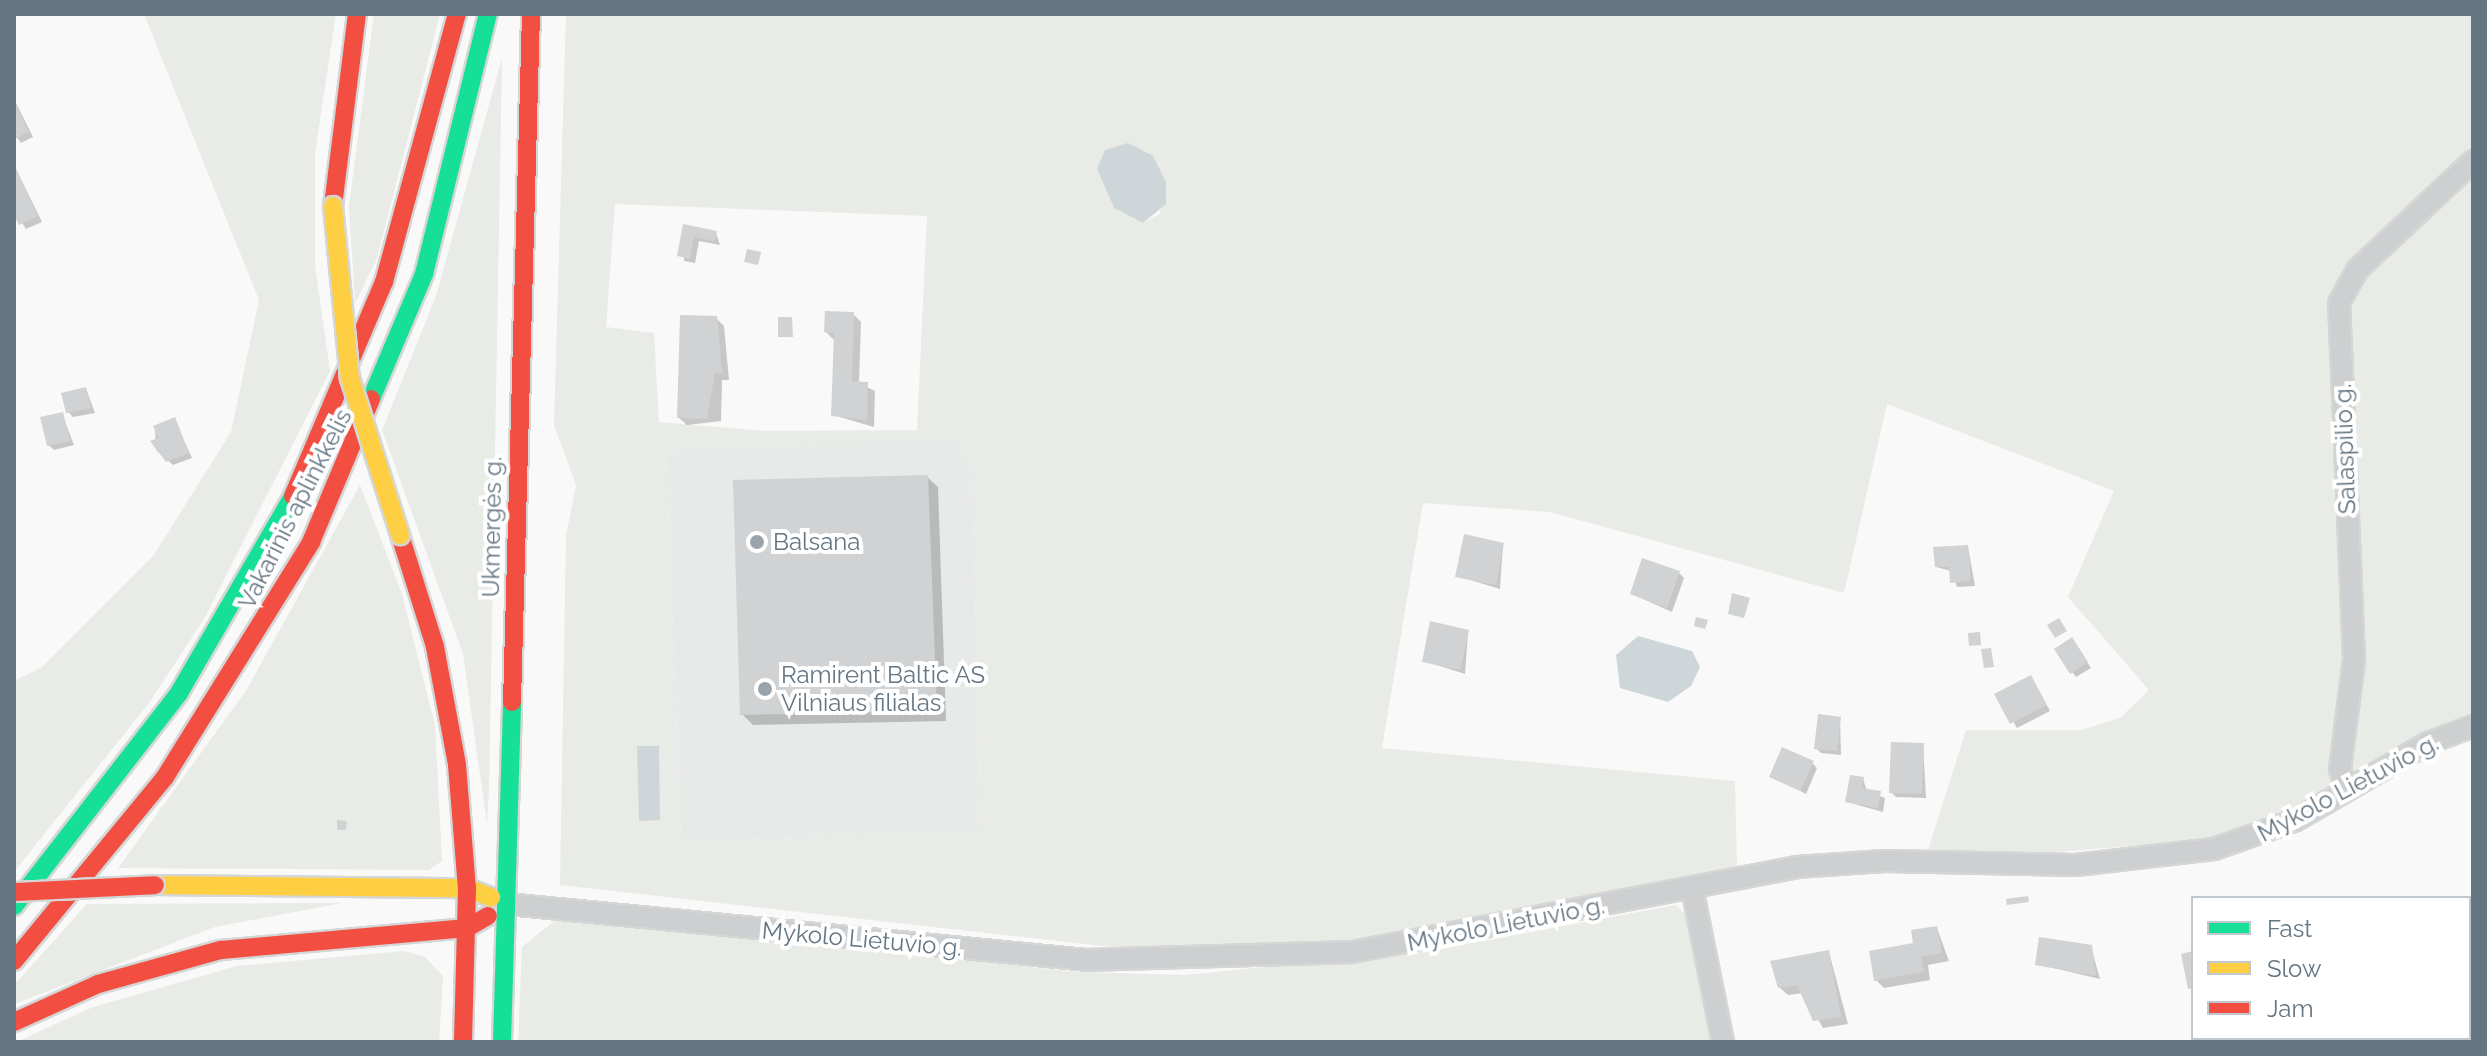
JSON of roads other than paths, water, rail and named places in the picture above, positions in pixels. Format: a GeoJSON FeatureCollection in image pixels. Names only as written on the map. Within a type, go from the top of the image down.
{"type":"FeatureCollection","features":[{"type":"Feature","properties":{"kind":"highway"},"geometry":{"type":"LineString","coordinates":[[357,14],[333,206],[350,378],[400,535],[448,706],[467,888],[463,1042]]}},
{"type":"Feature","properties":{"kind":"highway","name":"Vakarinis aplinkkelis"},"geometry":{"type":"LineString","coordinates":[[14,906],[179,693],[294,494],[388,269],[457,14]]}},
{"type":"Feature","properties":{"kind":"highway","name":"Vakarinis aplinkkelis"},"geometry":{"type":"LineString","coordinates":[[14,961],[165,777],[311,542],[424,274],[488,14]]}},
{"type":"Feature","properties":{"kind":"highway","name":"Ukmergės g."},"geometry":{"type":"LineString","coordinates":[[502,1042],[531,14]]}},
{"type":"Feature","properties":{"kind":"highway"},"geometry":{"type":"LineString","coordinates":[[14,892],[155,885],[467,888],[507,904]]}},
{"type":"Feature","properties":{"kind":"highway"},"geometry":{"type":"LineString","coordinates":[[14,1022],[98,984],[221,950],[467,928],[507,904]]}},
{"type":"Feature","properties":{"kind":"street","name":"Salaspilio g."},"geometry":{"type":"LineString","coordinates":[[2346,788],[2340,769],[2354,659],[2339,303],[2358,269],[2473,161]]}},
{"type":"Feature","properties":{"kind":"street","name":"Mykolo Lietuvio g."},"geometry":{"type":"LineString","coordinates":[[507,904],[1162,963],[1352,952],[1852,861],[2147,861],[2258,838],[2346,788],[2473,726]]}},
{"type":"Feature","properties":{"kind":"street"},"geometry":{"type":"LineString","coordinates":[[1692,888],[1723,1042]]}},
{"type":"Feature","properties":{"kind":"place","name":"Balsana"},"geometry":{"type":"Point","coordinates":[757,542]}},
{"type":"Feature","properties":{"kind":"place","name":"Ramirent Baltic AS Vilniaus filialas"},"geometry":{"type":"Point","coordinates":[765,689]}}]}
